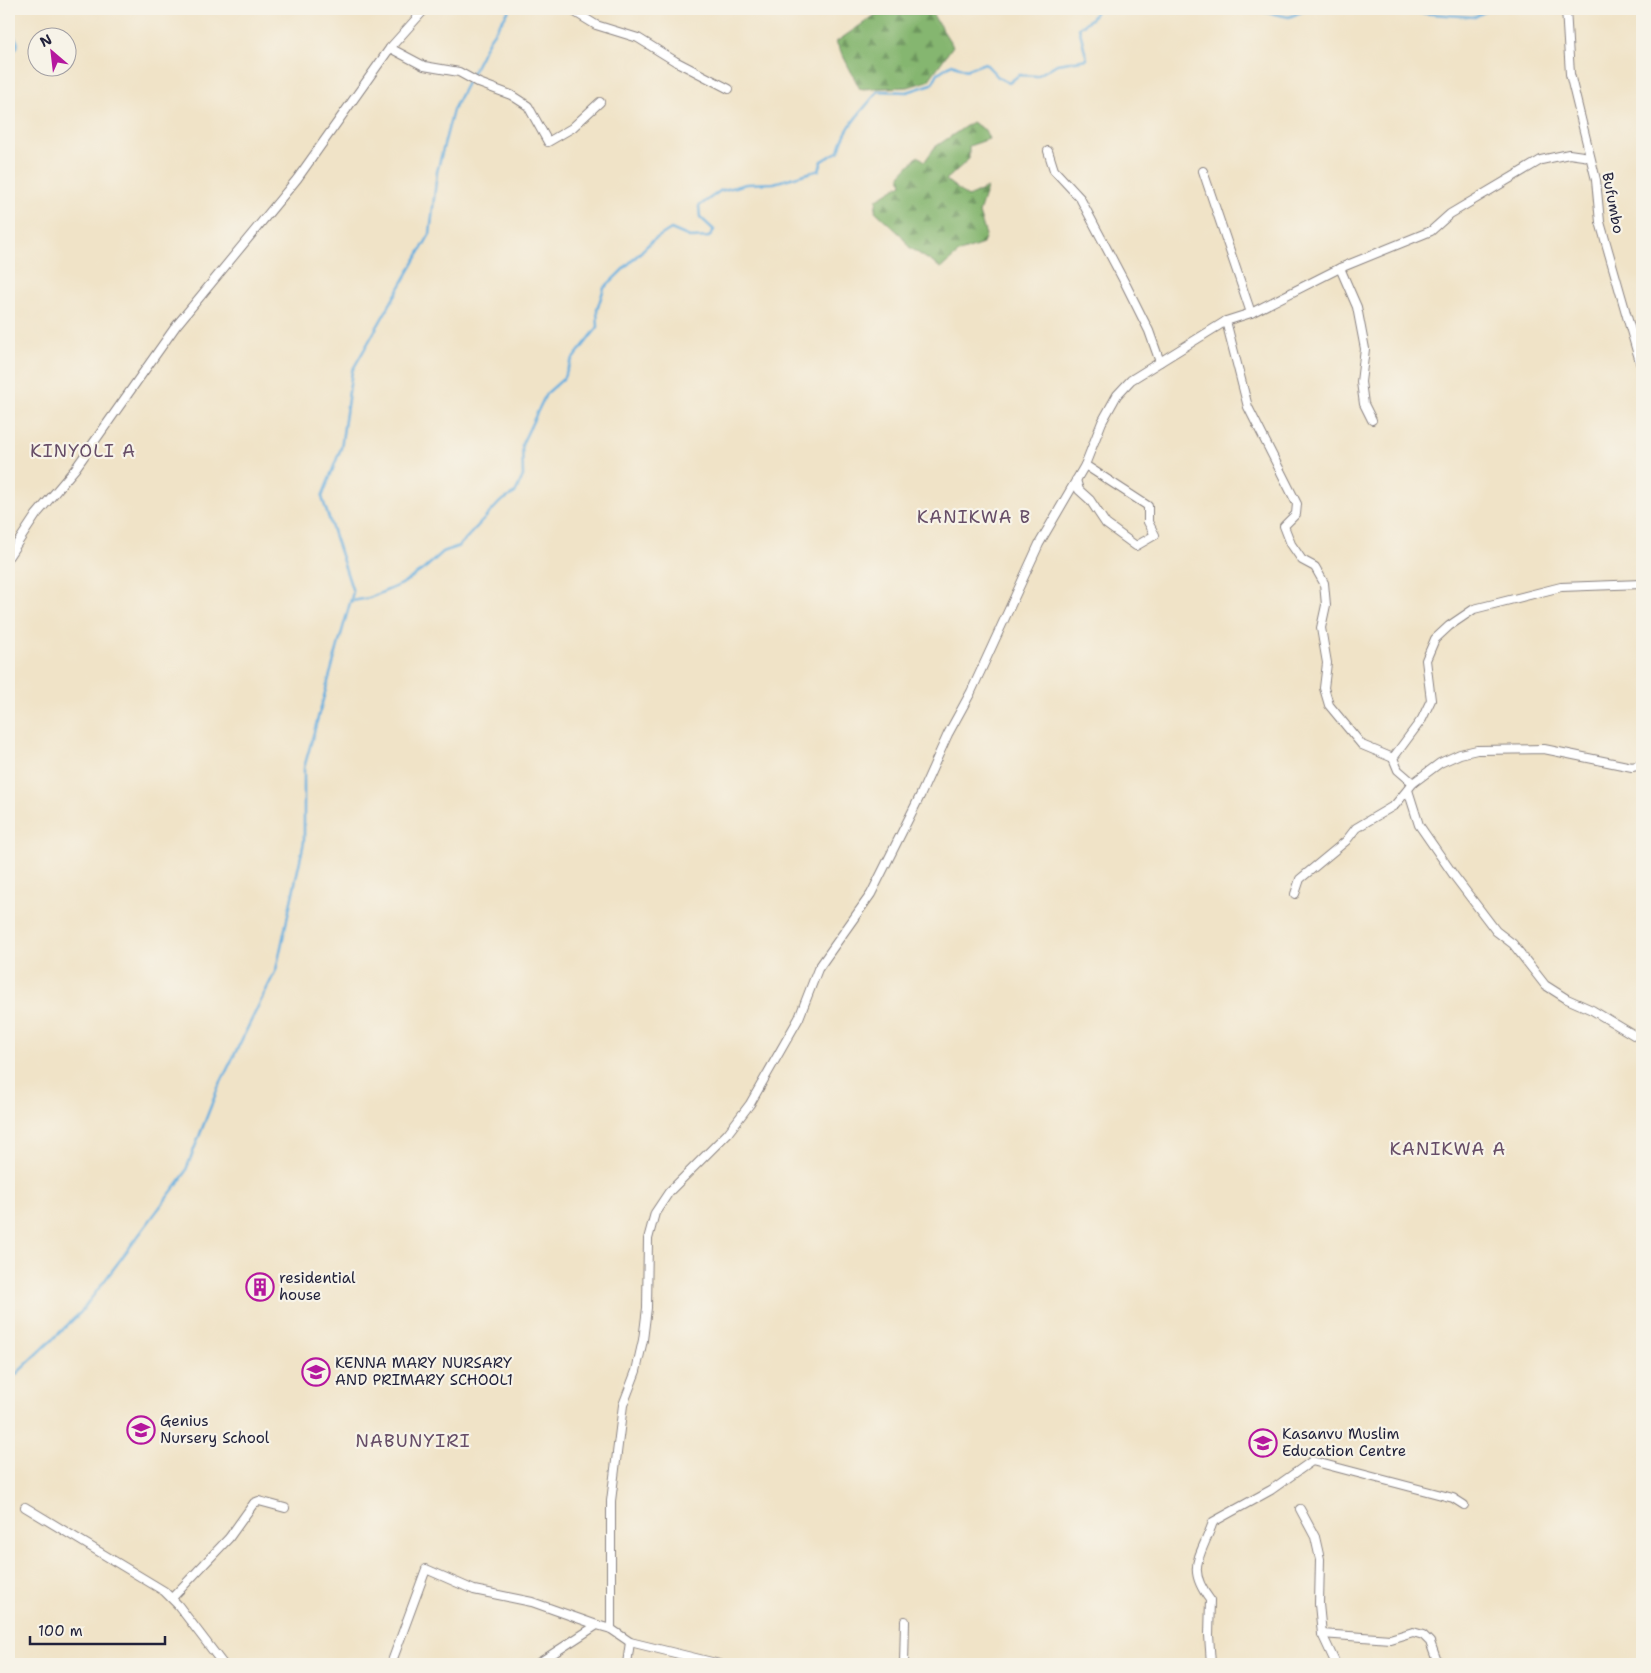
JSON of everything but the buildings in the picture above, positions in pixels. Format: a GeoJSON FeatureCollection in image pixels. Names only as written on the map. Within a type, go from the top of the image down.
{"type":"FeatureCollection","features":[{"type":"Feature","properties":{"kind":"street"},"geometry":{"type":"LineString","coordinates":[[9,556],[36,515],[75,469],[176,326],[297,179],[390,48],[425,9]]}},
{"type":"Feature","properties":{"kind":"street"},"geometry":{"type":"LineString","coordinates":[[570,9],[596,25],[638,38],[675,61],[729,89]]}},
{"type":"Feature","properties":{"kind":"street","name":"Bufumbo"},"geometry":{"type":"LineString","coordinates":[[1566,9],[1570,74],[1596,180],[1600,222],[1642,369]]}},
{"type":"Feature","properties":{"kind":"street"},"geometry":{"type":"LineString","coordinates":[[390,48],[424,66],[459,72],[479,83],[511,95],[528,106],[548,142],[572,128],[600,102]]}},
{"type":"Feature","properties":{"kind":"street"},"geometry":{"type":"LineString","coordinates":[[1048,151],[1054,170],[1080,198],[1134,300],[1160,362]]}},
{"type":"Feature","properties":{"kind":"street"},"geometry":{"type":"LineString","coordinates":[[611,1629],[612,1492],[622,1405],[636,1371],[643,1340],[647,1308],[648,1239],[655,1213],[669,1192],[728,1133],[750,1104],[799,1018],[818,969],[871,894],[921,794],[948,734],[974,686],[1039,544],[1085,465],[1102,422],[1122,388],[1226,321],[1251,313],[1340,268],[1430,230],[1450,214],[1541,160],[1569,154],[1590,157]]}},
{"type":"Feature","properties":{"kind":"street"},"geometry":{"type":"LineString","coordinates":[[1203,171],[1251,313]]}},
{"type":"Feature","properties":{"kind":"street"},"geometry":{"type":"LineString","coordinates":[[1340,268],[1357,306],[1365,349],[1361,382],[1364,404],[1372,420]]}},
{"type":"Feature","properties":{"kind":"street"},"geometry":{"type":"LineString","coordinates":[[1226,321],[1248,408],[1297,504],[1296,514],[1284,526],[1287,536],[1302,560],[1314,567],[1324,583],[1326,605],[1321,628],[1327,663],[1326,698],[1329,705],[1362,744],[1393,758],[1398,770],[1411,786],[1419,825],[1455,877],[1496,930],[1514,944],[1545,985],[1566,1000],[1592,1010],[1642,1040]]}},
{"type":"Feature","properties":{"kind":"street"},"geometry":{"type":"LineString","coordinates":[[1076,480],[1079,490],[1090,500],[1106,524],[1136,546],[1156,534],[1148,522],[1148,506],[1085,465]]}},
{"type":"Feature","properties":{"kind":"street"},"geometry":{"type":"LineString","coordinates":[[1393,758],[1422,718],[1430,700],[1426,660],[1435,639],[1448,626],[1474,609],[1551,589],[1642,584]]}},
{"type":"Feature","properties":{"kind":"street"},"geometry":{"type":"LineString","coordinates":[[1295,894],[1300,879],[1346,841],[1356,828],[1395,805],[1411,786],[1440,763],[1460,754],[1477,750],[1544,749],[1632,767],[1642,765]]}},
{"type":"Feature","properties":{"kind":"street"},"geometry":{"type":"LineString","coordinates":[[1211,1664],[1209,1634],[1210,1600],[1202,1588],[1195,1568],[1213,1522],[1271,1490],[1312,1461],[1453,1498],[1464,1505]]}},
{"type":"Feature","properties":{"kind":"street"},"geometry":{"type":"LineString","coordinates":[[172,1598],[229,1538],[254,1502],[259,1501],[285,1508]]}},
{"type":"Feature","properties":{"kind":"street"},"geometry":{"type":"LineString","coordinates":[[25,1507],[93,1546],[172,1598],[223,1664]]}},
{"type":"Feature","properties":{"kind":"street"},"geometry":{"type":"LineString","coordinates":[[1300,1509],[1314,1537],[1320,1560],[1319,1604],[1322,1634],[1336,1664]]}},
{"type":"Feature","properties":{"kind":"street"},"geometry":{"type":"LineString","coordinates":[[391,1664],[426,1569],[474,1590],[532,1602],[611,1629],[630,1642],[720,1664]]}},
{"type":"Feature","properties":{"kind":"street"},"geometry":{"type":"LineString","coordinates":[[904,1664],[905,1621]]}},
{"type":"Feature","properties":{"kind":"street"},"geometry":{"type":"LineString","coordinates":[[537,1664],[597,1625]]}},
{"type":"Feature","properties":{"kind":"street"},"geometry":{"type":"LineString","coordinates":[[1322,1634],[1390,1639],[1414,1632],[1423,1635],[1430,1642],[1438,1664]]}},
{"type":"Feature","properties":{"kind":"street"},"geometry":{"type":"LineString","coordinates":[[627,1664],[630,1642]]}},
{"type":"Feature","properties":{"kind":"green space"},"geometry":{"type":"Polygon","coordinates":[[[884,9],[929,9],[953,46],[928,81],[908,87],[860,89],[836,42],[884,9]]]}},
{"type":"Feature","properties":{"kind":"green space"},"geometry":{"type":"Polygon","coordinates":[[[972,122],[985,130],[989,139],[969,146],[969,159],[946,180],[968,197],[987,188],[979,213],[986,235],[983,244],[960,252],[941,268],[909,247],[902,236],[875,211],[877,199],[902,184],[900,175],[918,156],[925,161],[935,147],[972,122]]]}},
{"type":"Feature","properties":{"kind":"waterway"},"geometry":{"type":"LineString","coordinates":[[9,1381],[81,1312],[184,1175],[218,1088],[276,970],[304,842],[304,768],[353,592],[322,497],[341,448],[352,371],[430,234],[437,172],[453,110],[490,38],[510,9]]}},
{"type":"Feature","properties":{"kind":"waterway"},"geometry":{"type":"LineString","coordinates":[[352,601],[369,598],[402,584],[424,569],[443,552],[459,546],[500,502],[515,493],[523,476],[522,444],[546,394],[563,379],[572,360],[598,327],[597,310],[604,288],[652,241],[671,229],[692,238],[709,237],[714,230],[700,217],[699,206],[720,191],[746,184],[774,183],[819,170],[822,161],[839,151],[850,126],[878,91],[907,92],[932,84],[938,73],[952,64],[966,70],[985,63],[999,78],[1009,83],[1019,75],[1037,76],[1057,64],[1087,59],[1079,28],[1092,18],[1097,9]]}},
{"type":"Feature","properties":{"kind":"waterway"},"geometry":{"type":"LineString","coordinates":[[1251,9],[1289,17],[1308,9]]}},
{"type":"Feature","properties":{"kind":"waterway"},"geometry":{"type":"LineString","coordinates":[[1398,9],[1419,13],[1475,17],[1490,9]]}},
{"type":"Feature","properties":{"kind":"waterway"},"geometry":{"type":"LineString","coordinates":[[9,41],[11,44],[9,46]]}},
{"type":"Feature","properties":{"kind":"place","name":"residential house"},"geometry":{"type":"Point","coordinates":[260,1287]}},
{"type":"Feature","properties":{"kind":"place","name":"KENNA MARY NURSARY AND PRIMARY SCHOOL1"},"geometry":{"type":"Point","coordinates":[316,1372]}},
{"type":"Feature","properties":{"kind":"place","name":"Genius Nursery School"},"geometry":{"type":"Point","coordinates":[141,1430]}},
{"type":"Feature","properties":{"kind":"place","name":"Kasanvu Muslim Education Centre"},"geometry":{"type":"Point","coordinates":[1263,1443]}},
{"type":"Feature","properties":{"kind":"district","name":"KINYOLI A"},"geometry":{"type":"Point","coordinates":[83,451]}},
{"type":"Feature","properties":{"kind":"district","name":"KANIKWA B"},"geometry":{"type":"Point","coordinates":[974,517]}},
{"type":"Feature","properties":{"kind":"district","name":"KANIKWA A"},"geometry":{"type":"Point","coordinates":[1448,1149]}},
{"type":"Feature","properties":{"kind":"district","name":"NABUNYIRI"},"geometry":{"type":"Point","coordinates":[413,1441]}}]}
